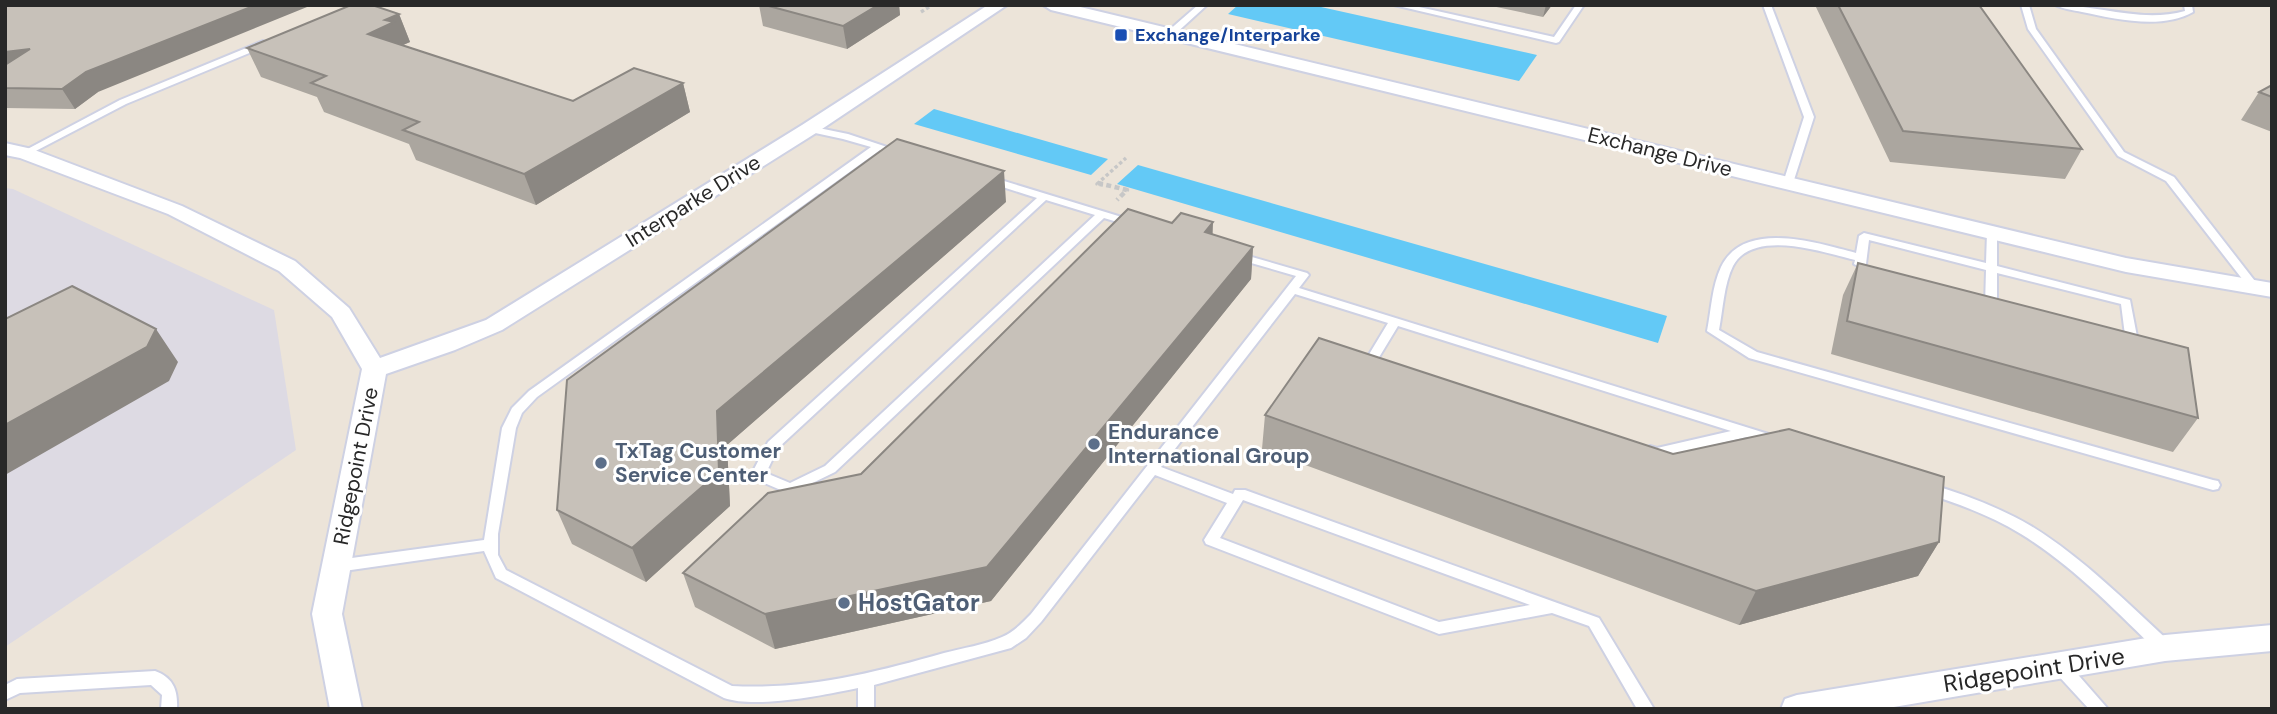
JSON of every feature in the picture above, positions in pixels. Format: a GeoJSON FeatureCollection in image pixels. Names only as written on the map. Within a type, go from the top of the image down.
{"type":"FeatureCollection","features":[{"type":"Feature","properties":{"kind":"street","name":"Interparke Drive"},"geometry":{"type":"LineString","coordinates":[[374,369],[446,345],[494,325],[809,129],[999,5]]}},
{"type":"Feature","properties":{"kind":"street","name":"Exchange Drive"},"geometry":{"type":"LineString","coordinates":[[1051,5],[2126,265],[2263,288]]}},
{"type":"Feature","properties":{"kind":"street","name":"Ridgepoint Drive"},"geometry":{"type":"LineString","coordinates":[[15,151],[175,210],[287,266],[341,313],[374,369],[327,614],[346,709]]}},
{"type":"Feature","properties":{"kind":"street","name":"Ridgepoint Drive"},"geometry":{"type":"LineString","coordinates":[[1797,709],[1850,705],[2165,648],[2272,638]]}},
{"type":"Feature","properties":{"kind":"lane"},"geometry":{"type":"LineString","coordinates":[[1170,34],[1203,5]]}},
{"type":"Feature","properties":{"kind":"lane"},"geometry":{"type":"LineString","coordinates":[[1398,5],[1556,40],[1580,5]]}},
{"type":"Feature","properties":{"kind":"lane"},"geometry":{"type":"LineString","coordinates":[[1767,5],[1809,117],[1788,183]]}},
{"type":"Feature","properties":{"kind":"lane"},"geometry":{"type":"LineString","coordinates":[[2025,5],[2032,29],[2121,154],[2170,179],[2263,288]]}},
{"type":"Feature","properties":{"kind":"lane"},"geometry":{"type":"LineString","coordinates":[[2059,5],[2111,14],[2171,19],[2189,12],[2188,5]]}},
{"type":"Feature","properties":{"kind":"lane"},"geometry":{"type":"LineString","coordinates":[[15,151],[123,102],[270,41]]}},
{"type":"Feature","properties":{"kind":"lane"},"geometry":{"type":"LineString","coordinates":[[809,129],[917,158]]}},
{"type":"Feature","properties":{"kind":"lane"},"geometry":{"type":"LineString","coordinates":[[879,146],[533,394],[517,411],[509,428],[491,545],[491,555],[501,574],[730,693],[759,697],[866,679],[1005,643],[1021,634],[1303,275],[1223,251]]}},
{"type":"Feature","properties":{"kind":"lane"},"geometry":{"type":"LineString","coordinates":[[980,177],[1142,227]]}},
{"type":"Feature","properties":{"kind":"lane"},"geometry":{"type":"LineString","coordinates":[[1044,197],[773,445],[758,475],[790,489],[830,469],[1102,214]]}},
{"type":"Feature","properties":{"kind":"lane"},"geometry":{"type":"LineString","coordinates":[[1991,310],[1992,233]]}},
{"type":"Feature","properties":{"kind":"lane"},"geometry":{"type":"LineString","coordinates":[[1858,278],[1864,236],[1992,267],[2126,302],[2133,347],[2120,344]]}},
{"type":"Feature","properties":{"kind":"lane"},"geometry":{"type":"LineString","coordinates":[[1861,258],[1785,241],[1747,245],[1727,265],[1713,331],[1753,355],[2213,485]]}},
{"type":"Feature","properties":{"kind":"lane"},"geometry":{"type":"LineString","coordinates":[[1292,289],[1788,444]]}},
{"type":"Feature","properties":{"kind":"lane"},"geometry":{"type":"LineString","coordinates":[[1978,306],[2004,313]]}},
{"type":"Feature","properties":{"kind":"lane"},"geometry":{"type":"LineString","coordinates":[[1395,321],[1371,361],[1397,369]]}},
{"type":"Feature","properties":{"kind":"lane"},"geometry":{"type":"LineString","coordinates":[[1631,445],[1657,453],[1749,432]]}},
{"type":"Feature","properties":{"kind":"lane"},"geometry":{"type":"LineString","coordinates":[[1152,469],[1236,501]]}},
{"type":"Feature","properties":{"kind":"lane"},"geometry":{"type":"LineString","coordinates":[[1917,485],[1984,509],[2026,529],[2069,560],[2165,648]]}},
{"type":"Feature","properties":{"kind":"lane"},"geometry":{"type":"LineString","coordinates":[[1551,607],[1439,628],[1211,540],[1240,494],[1594,622],[1646,709]]}},
{"type":"Feature","properties":{"kind":"lane"},"geometry":{"type":"LineString","coordinates":[[337,566],[491,545]]}},
{"type":"Feature","properties":{"kind":"lane"},"geometry":{"type":"LineString","coordinates":[[2060,666],[2100,709]]}},
{"type":"Feature","properties":{"kind":"lane"},"geometry":{"type":"LineString","coordinates":[[5,693],[17,686],[155,678],[170,693],[169,709]]}},
{"type":"Feature","properties":{"kind":"lane"},"geometry":{"type":"LineString","coordinates":[[866,679],[866,709]]}},
{"type":"Feature","properties":{"kind":"path"},"geometry":{"type":"LineString","coordinates":[[921,12],[932,5]]}},
{"type":"Feature","properties":{"kind":"path"},"geometry":{"type":"LineString","coordinates":[[1102,214],[1127,190],[1097,184],[1126,158]]}},
{"type":"Feature","properties":{"kind":"shaded area"},"geometry":{"type":"Polygon","coordinates":[[[5,188],[13,189],[274,310],[296,450],[5,647],[5,188]]]}},
{"type":"Feature","properties":{"kind":"water"},"geometry":{"type":"Polygon","coordinates":[[[1238,5],[1312,5],[1537,55],[1519,81],[1228,14],[1238,5]]]}},
{"type":"Feature","properties":{"kind":"water"},"geometry":{"type":"Polygon","coordinates":[[[934,109],[1108,159],[1091,175],[914,124],[934,109]]]}},
{"type":"Feature","properties":{"kind":"water"},"geometry":{"type":"Polygon","coordinates":[[[1138,165],[1667,316],[1658,343],[1117,184],[1138,165]]]}},
{"type":"Feature","properties":{"kind":"building"},"geometry":{"type":"Polygon","coordinates":[[[5,5],[256,5],[86,72],[62,89],[5,88],[5,65],[30,49],[5,52],[5,5]]]}},
{"type":"Feature","properties":{"kind":"building"},"geometry":{"type":"Polygon","coordinates":[[[351,5],[372,5],[399,14],[385,20],[394,22],[368,34],[573,101],[634,68],[683,83],[524,174],[403,130],[419,122],[311,83],[326,76],[247,48],[351,5]]]}},
{"type":"Feature","properties":{"kind":"building"},"geometry":{"type":"Polygon","coordinates":[[[765,5],[878,5],[843,26],[765,5]]]}},
{"type":"Feature","properties":{"kind":"building"},"geometry":{"type":"Polygon","coordinates":[[[1838,5],[1979,5],[2082,149],[1903,131],[1838,5]]]}},
{"type":"Feature","properties":{"kind":"building"},"geometry":{"type":"Polygon","coordinates":[[[2272,85],[2272,97],[2259,92],[2272,85]]]}},
{"type":"Feature","properties":{"kind":"building"},"geometry":{"type":"Polygon","coordinates":[[[897,139],[1004,171],[717,411],[719,472],[632,548],[557,510],[567,380],[897,139]]]}},
{"type":"Feature","properties":{"kind":"building"},"geometry":{"type":"Polygon","coordinates":[[[1128,209],[1172,223],[1181,213],[1213,222],[1205,232],[1253,247],[987,567],[765,614],[683,573],[768,493],[861,474],[1128,209]]]}},
{"type":"Feature","properties":{"kind":"building"},"geometry":{"type":"Polygon","coordinates":[[[1858,263],[2188,348],[2198,418],[1847,321],[1858,263]]]}},
{"type":"Feature","properties":{"kind":"building"},"geometry":{"type":"Polygon","coordinates":[[[72,286],[156,329],[147,347],[5,425],[5,319],[72,286]]]}},
{"type":"Feature","properties":{"kind":"building"},"geometry":{"type":"Polygon","coordinates":[[[1319,338],[1673,454],[1789,429],[1944,477],[1939,542],[1756,591],[1265,415],[1319,338]]]}},
{"type":"Feature","properties":{"kind":"place","name":"Exchange/Interparke"},"geometry":{"type":"Point","coordinates":[1121,35]}},
{"type":"Feature","properties":{"kind":"place","name":"Endurance International Group"},"geometry":{"type":"Point","coordinates":[1094,444]}},
{"type":"Feature","properties":{"kind":"place","name":"TxTag Customer Service Center"},"geometry":{"type":"Point","coordinates":[601,463]}},
{"type":"Feature","properties":{"kind":"place","name":"HostGator"},"geometry":{"type":"Point","coordinates":[844,603]}}]}
